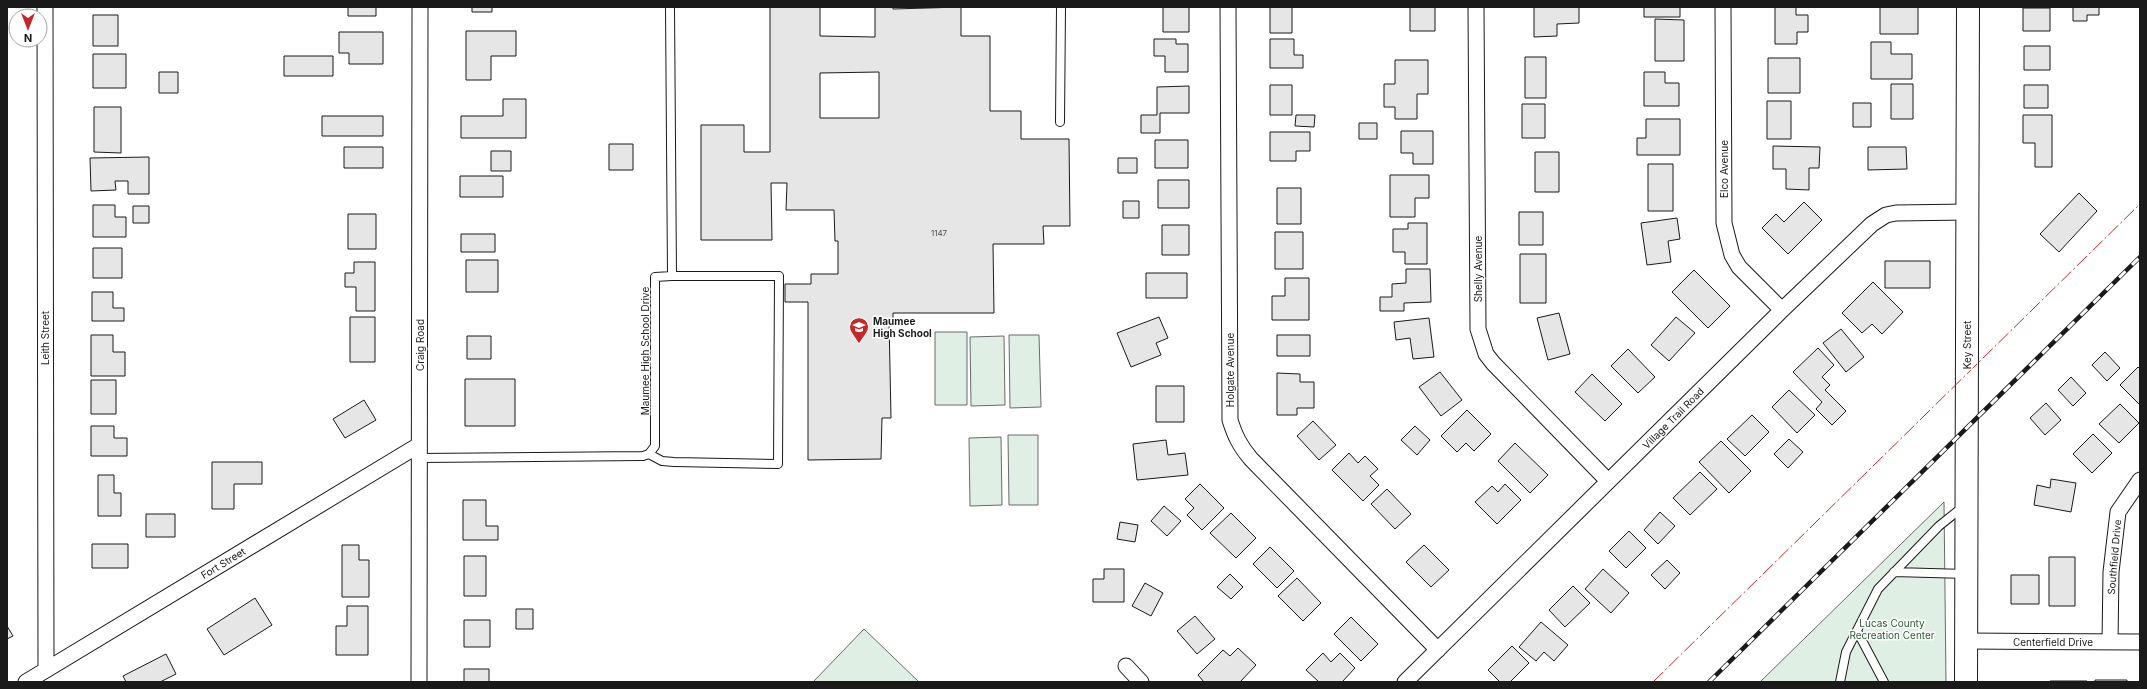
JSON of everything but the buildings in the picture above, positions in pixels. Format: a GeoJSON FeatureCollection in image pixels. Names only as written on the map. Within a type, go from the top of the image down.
{"type":"FeatureCollection","features":[{"type":"Feature","properties":{"kind":"street","name":"Leith Street"},"geometry":{"type":"LineString","coordinates":[[45,7],[46,670]]}},
{"type":"Feature","properties":{"kind":"street","name":"Craig Road"},"geometry":{"type":"LineString","coordinates":[[419,682],[420,7]]}},
{"type":"Feature","properties":{"kind":"street","name":"Holgate Avenue"},"geometry":{"type":"LineString","coordinates":[[1228,7],[1230,420],[1235,436],[1240,446],[1250,459],[1438,650]]}},
{"type":"Feature","properties":{"kind":"street","name":"Shelly Avenue"},"geometry":{"type":"LineString","coordinates":[[1476,7],[1478,329],[1480,338],[1492,363],[1608,481]]}},
{"type":"Feature","properties":{"kind":"street","name":"Elco Avenue"},"geometry":{"type":"LineString","coordinates":[[1724,7],[1724,223],[1728,246],[1739,267],[1782,310]]}},
{"type":"Feature","properties":{"kind":"street","name":"Key Street"},"geometry":{"type":"LineString","coordinates":[[1966,682],[1968,7]]}},
{"type":"Feature","properties":{"kind":"street","name":"Village Trail Road"},"geometry":{"type":"LineString","coordinates":[[1405,682],[1782,310],[1872,224],[1886,215],[1896,213],[1968,212]]}},
{"type":"Feature","properties":{"kind":"street","name":"Fort Street"},"geometry":{"type":"LineString","coordinates":[[26,682],[419,451]]}},
{"type":"Feature","properties":{"kind":"street","name":"Southfield Drive"},"geometry":{"type":"LineString","coordinates":[[2110,642],[2111,572],[2118,512],[2140,480]]}},
{"type":"Feature","properties":{"kind":"street","name":"Centerfield Drive"},"geometry":{"type":"LineString","coordinates":[[1966,641],[2140,642]]}},
{"type":"Feature","properties":{"kind":"street"},"geometry":{"type":"LineString","coordinates":[[1126,666],[1141,682]]}},
{"type":"Feature","properties":{"kind":"lane"},"geometry":{"type":"LineString","coordinates":[[419,451],[643,456],[649,454],[662,461],[674,462],[778,464],[780,276],[672,276],[670,7]]}},
{"type":"Feature","properties":{"kind":"lane"},"geometry":{"type":"LineString","coordinates":[[1060,122],[1061,7]]}},
{"type":"Feature","properties":{"kind":"lane","name":"Maumee High School Drive"},"geometry":{"type":"LineString","coordinates":[[649,454],[655,446],[656,436],[655,277],[672,276]]}},
{"type":"Feature","properties":{"kind":"lane"},"geometry":{"type":"LineString","coordinates":[[1840,682],[1846,652],[1878,589],[1939,526],[1967,504]]}},
{"type":"Feature","properties":{"kind":"lane"},"geometry":{"type":"LineString","coordinates":[[1894,572],[1966,574]]}},
{"type":"Feature","properties":{"kind":"lane"},"geometry":{"type":"LineString","coordinates":[[1857,631],[1884,682]]}},
{"type":"Feature","properties":{"kind":"green space"},"geometry":{"type":"Polygon","coordinates":[[[935,332],[967,332],[967,405],[935,405],[935,332]]]}},
{"type":"Feature","properties":{"kind":"green space"},"geometry":{"type":"Polygon","coordinates":[[[1009,335],[1039,335],[1041,407],[1010,408],[1009,335]]]}},
{"type":"Feature","properties":{"kind":"green space"},"geometry":{"type":"Polygon","coordinates":[[[1004,336],[1005,405],[971,406],[970,337],[1004,336]]]}},
{"type":"Feature","properties":{"kind":"green space"},"geometry":{"type":"Polygon","coordinates":[[[1008,435],[1038,435],[1038,505],[1009,505],[1008,435]]]}},
{"type":"Feature","properties":{"kind":"green space"},"geometry":{"type":"Polygon","coordinates":[[[1001,437],[1002,505],[970,506],[969,438],[1001,437]]]}},
{"type":"Feature","properties":{"kind":"green space","name":"Lucas County Recreation Center"},"geometry":{"type":"Polygon","coordinates":[[[1944,502],[1946,682],[1760,682],[1944,502]]]}},
{"type":"Feature","properties":{"kind":"green space"},"geometry":{"type":"Polygon","coordinates":[[[864,629],[919,682],[813,682],[864,629]]]}},
{"type":"Feature","properties":{"kind":"railway"},"geometry":{"type":"LineString","coordinates":[[1709,682],[2140,257]]}},
{"type":"Feature","properties":{"kind":"power"},"geometry":{"type":"LineString","coordinates":[[1653,682],[2140,204]]}},
{"type":"Feature","properties":{"kind":"place","name":"Maumee High School"},"geometry":{"type":"Point","coordinates":[859,344]}}]}
